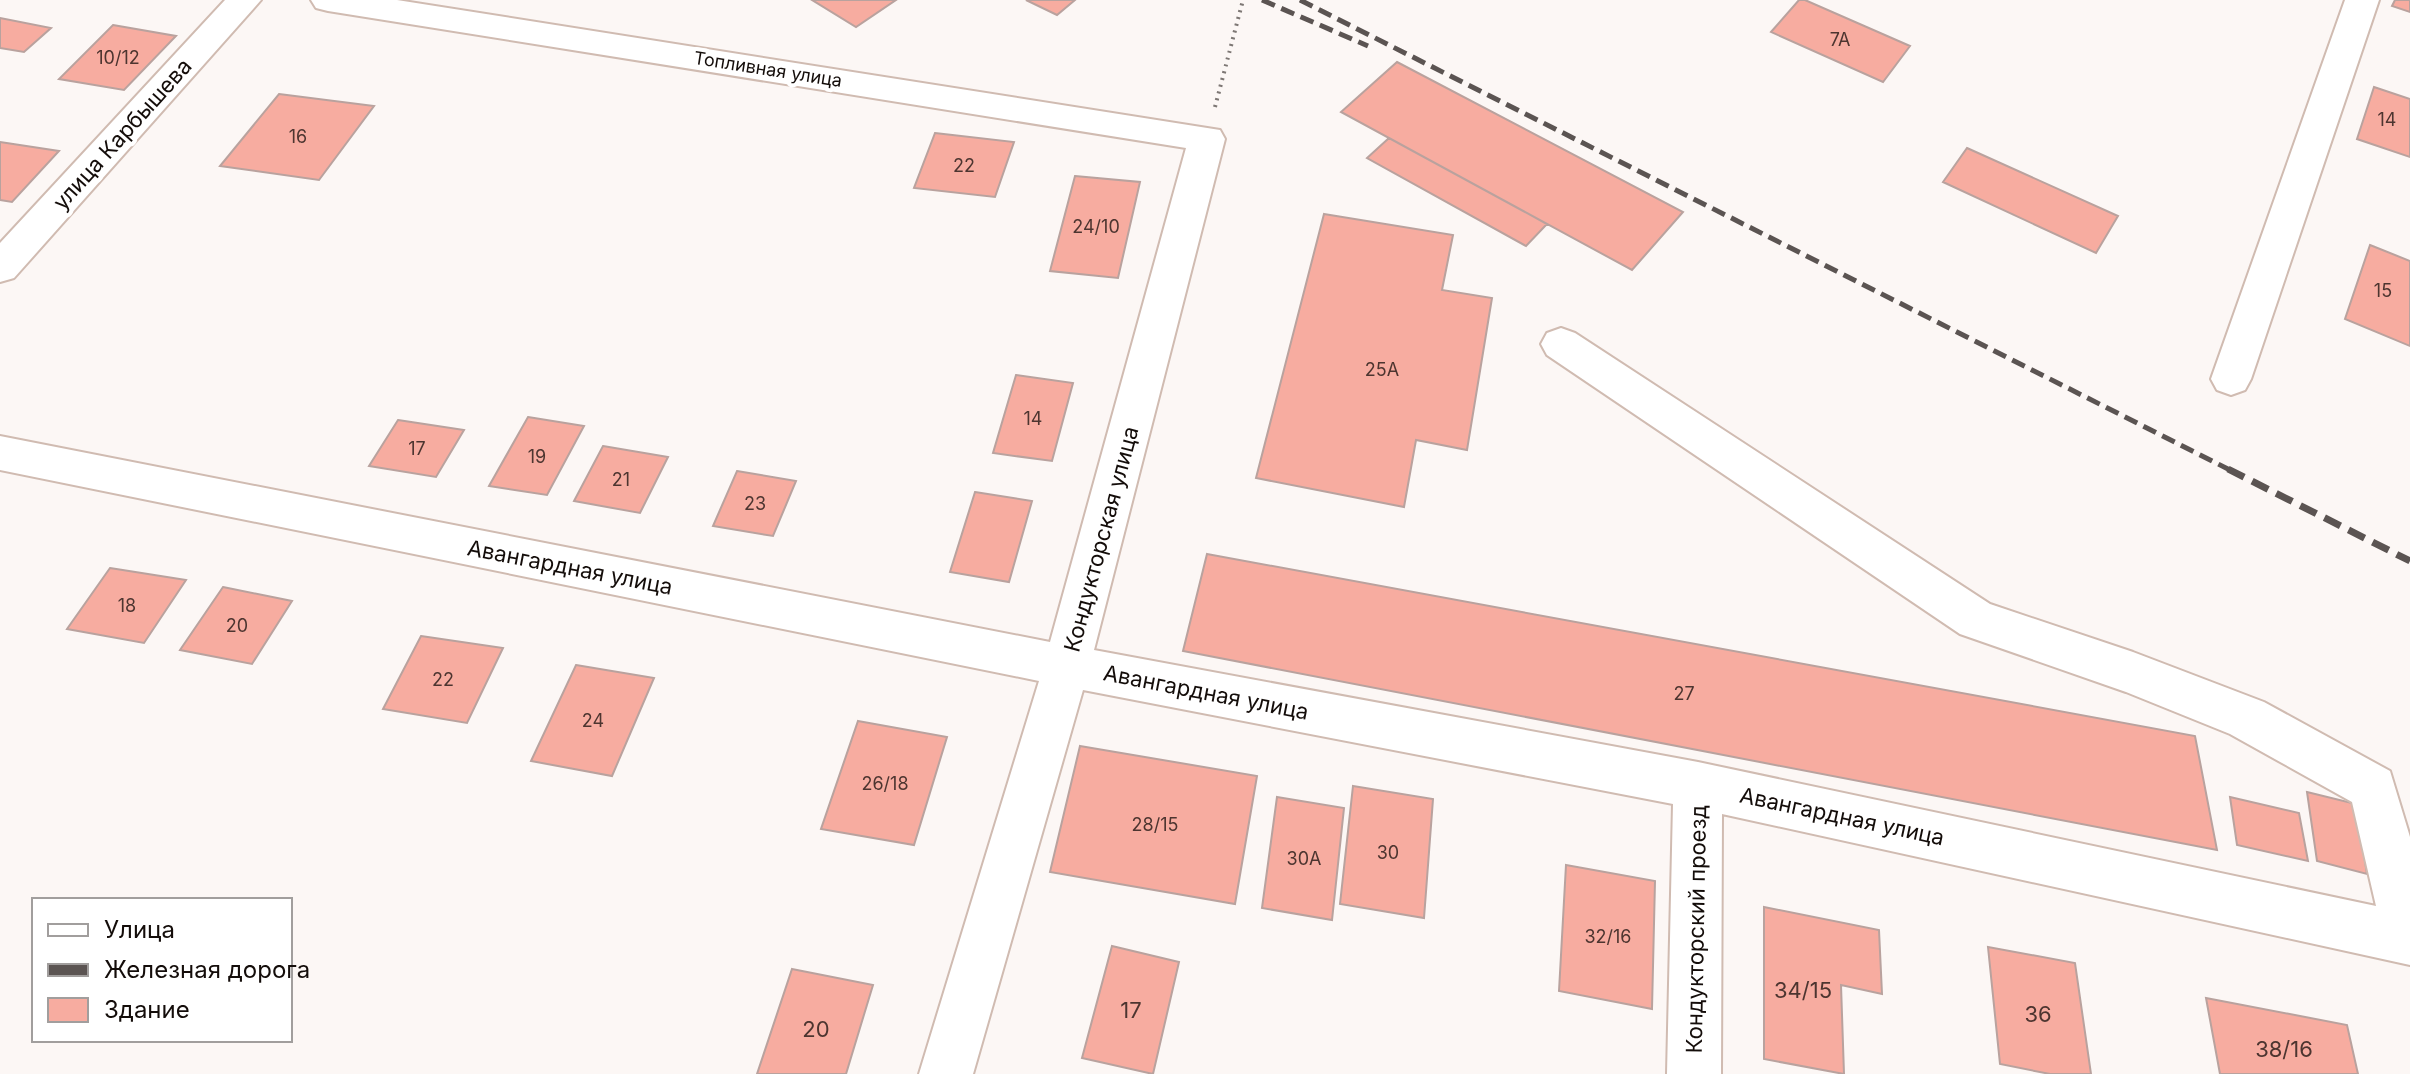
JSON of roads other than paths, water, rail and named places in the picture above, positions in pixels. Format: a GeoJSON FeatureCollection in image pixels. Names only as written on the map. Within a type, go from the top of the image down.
{"type":"FeatureCollection","features":[{"type":"Feature","properties":{"kind":"street","name":"улица Карбышева"},"geometry":{"type":"LineString","coordinates":[[0,268],[244,0]]}},
{"type":"Feature","properties":{"kind":"street","name":"Топливная улица"},"geometry":{"type":"LineString","coordinates":[[328,0],[1207,139]]}},
{"type":"Feature","properties":{"kind":"street"},"geometry":{"type":"LineString","coordinates":[[2231,379],[2362,0]]}},
{"type":"Feature","properties":{"kind":"street","name":"Кондукторская улица"},"geometry":{"type":"LineString","coordinates":[[946,1074],[1067,666],[1207,139]]}},
{"type":"Feature","properties":{"kind":"street"},"geometry":{"type":"LineString","coordinates":[[1561,344],[1976,620],[2133,673],[2247,718],[2373,788],[2410,939]]}},
{"type":"Feature","properties":{"kind":"street","name":"Авангардная улица"},"geometry":{"type":"LineString","coordinates":[[0,453],[1067,666],[1698,785],[2410,939]]}},
{"type":"Feature","properties":{"kind":"street","name":"Кондукторский проезд"},"geometry":{"type":"LineString","coordinates":[[1694,1074],[1698,785]]}},
{"type":"Feature","properties":{"kind":"railway"},"geometry":{"type":"LineString","coordinates":[[1262,0],[1368,46]]}},
{"type":"Feature","properties":{"kind":"railway"},"geometry":{"type":"LineString","coordinates":[[1300,0],[2232,471]]}},
{"type":"Feature","properties":{"kind":"railway"},"geometry":{"type":"LineString","coordinates":[[2228,469],[2410,561]]}}]}
